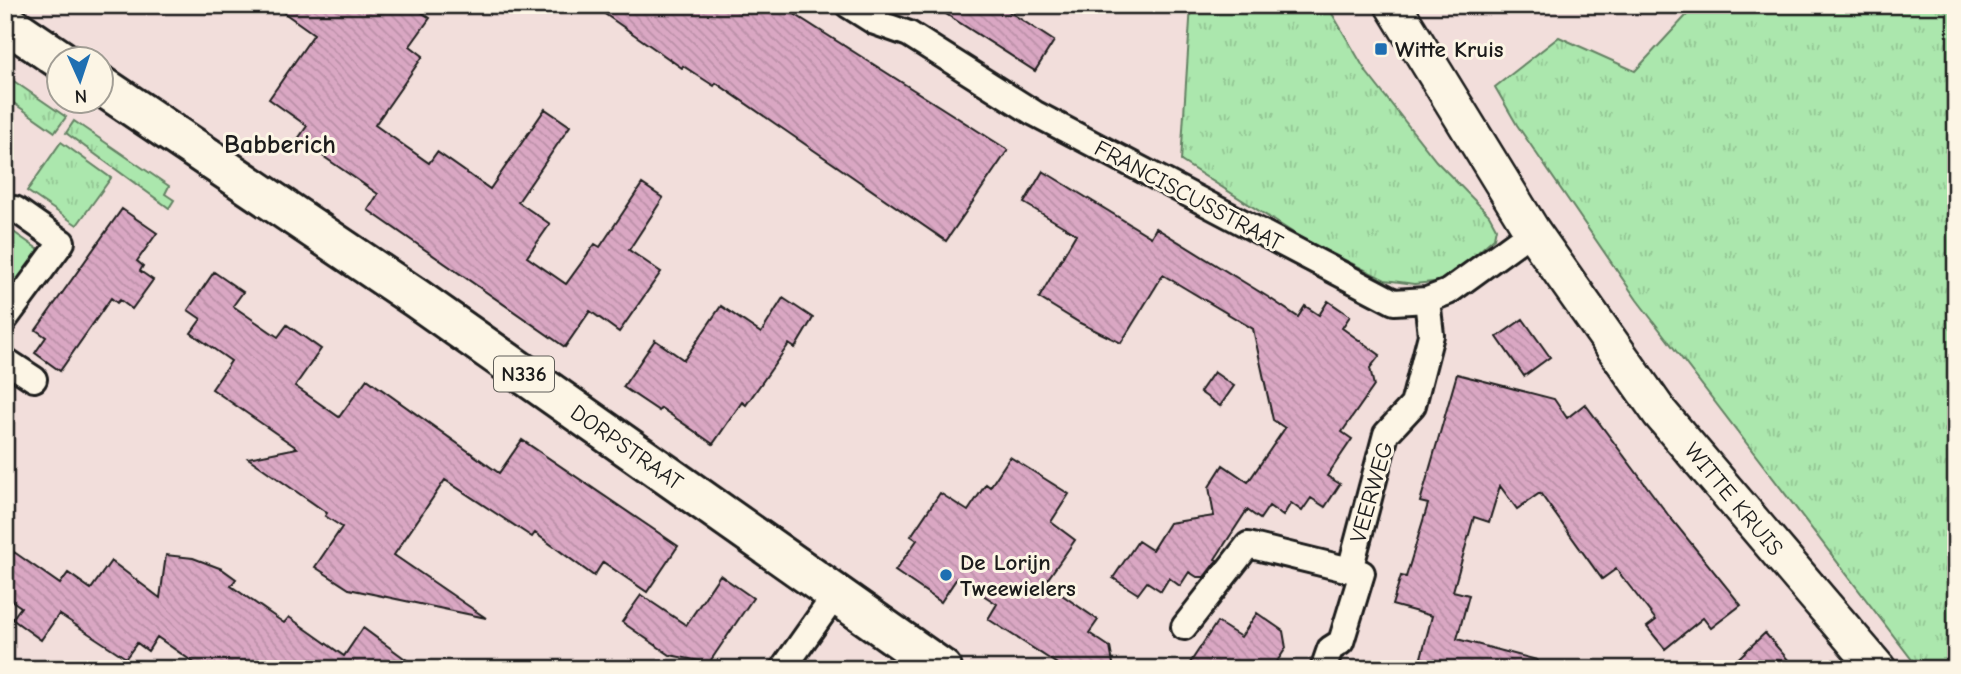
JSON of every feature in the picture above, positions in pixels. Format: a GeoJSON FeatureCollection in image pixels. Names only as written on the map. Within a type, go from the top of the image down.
{"type":"FeatureCollection","features":[{"type":"Feature","properties":{"kind":"main road","name":"WITTE KRUIS"},"geometry":{"type":"LineString","coordinates":[[1393,5],[1532,231],[1660,412],[1878,669]]}},
{"type":"Feature","properties":{"kind":"main road"},"geometry":{"type":"LineString","coordinates":[[5,22],[46,50]]}},
{"type":"Feature","properties":{"kind":"main road","name":"DORPSTRAAT"},"geometry":{"type":"LineString","coordinates":[[116,95],[416,298],[942,669]]}},
{"type":"Feature","properties":{"kind":"street","name":"FRANCISCUSSTRAAT"},"geometry":{"type":"LineString","coordinates":[[848,5],[875,22],[909,34],[1034,114],[1394,302],[1427,300],[1448,292],[1532,231]]}},
{"type":"Feature","properties":{"kind":"street"},"geometry":{"type":"LineString","coordinates":[[5,319],[62,242],[15,209]]}},
{"type":"Feature","properties":{"kind":"street","name":"VEERWEG"},"geometry":{"type":"LineString","coordinates":[[1350,569],[1385,434],[1413,404],[1431,335],[1427,300]]}},
{"type":"Feature","properties":{"kind":"street"},"geometry":{"type":"LineString","coordinates":[[5,360],[34,379]]}},
{"type":"Feature","properties":{"kind":"street","name":"VEERWEG"},"geometry":{"type":"LineString","coordinates":[[1184,626],[1248,545],[1362,573],[1340,642],[1330,649],[1323,669]]}},
{"type":"Feature","properties":{"kind":"street"},"geometry":{"type":"LineString","coordinates":[[783,669],[836,594]]}},
{"type":"Feature","properties":{"kind":"green space"},"geometry":{"type":"Polygon","coordinates":[[[1191,5],[1327,5],[1367,73],[1436,161],[1489,215],[1496,228],[1494,238],[1443,281],[1414,284],[1385,280],[1303,239],[1181,161],[1191,5]]]}},
{"type":"Feature","properties":{"kind":"green space"},"geometry":{"type":"Polygon","coordinates":[[[1696,5],[1956,5],[1956,130],[1947,192],[1956,194],[1956,655],[1952,669],[1919,669],[1637,300],[1517,125],[1495,87],[1559,37],[1635,71],[1696,5]]]}},
{"type":"Feature","properties":{"kind":"green space"},"geometry":{"type":"Polygon","coordinates":[[[5,75],[46,103],[46,116],[66,117],[55,132],[5,97],[5,75]]]}},
{"type":"Feature","properties":{"kind":"green space"},"geometry":{"type":"Polygon","coordinates":[[[74,121],[169,186],[165,194],[174,200],[169,208],[66,133],[74,121]]]}},
{"type":"Feature","properties":{"kind":"green space"},"geometry":{"type":"Polygon","coordinates":[[[61,142],[111,178],[77,225],[27,191],[61,142]]]}},
{"type":"Feature","properties":{"kind":"green space"},"geometry":{"type":"Polygon","coordinates":[[[5,226],[42,252],[5,302],[5,226]]]}},
{"type":"Feature","properties":{"kind":"building"},"geometry":{"type":"Polygon","coordinates":[[[273,5],[411,5],[430,18],[410,46],[423,56],[375,125],[429,163],[437,152],[490,189],[545,109],[570,126],[518,202],[550,224],[527,257],[566,284],[595,244],[600,247],[642,184],[663,198],[629,250],[661,272],[619,332],[590,311],[565,347],[368,210],[378,194],[298,139],[307,126],[269,99],[314,34],[273,5]]]}},
{"type":"Feature","properties":{"kind":"building"},"geometry":{"type":"Polygon","coordinates":[[[592,5],[780,5],[1008,150],[946,241],[716,83],[714,86],[683,66],[682,68],[592,5]]]}},
{"type":"Feature","properties":{"kind":"building"},"geometry":{"type":"Polygon","coordinates":[[[932,5],[999,5],[1054,41],[1035,71],[932,5]]]}},
{"type":"Feature","properties":{"kind":"building"},"geometry":{"type":"Polygon","coordinates":[[[1043,171],[1151,237],[1156,228],[1298,317],[1305,306],[1319,315],[1328,301],[1350,316],[1342,328],[1380,355],[1370,368],[1374,386],[1342,432],[1352,439],[1327,476],[1340,484],[1325,507],[1311,498],[1302,511],[1291,503],[1283,516],[1269,506],[1260,519],[1247,510],[1204,577],[1197,577],[1189,572],[1180,586],[1169,578],[1161,591],[1147,582],[1138,594],[1113,578],[1138,541],[1152,550],[1169,523],[1214,516],[1209,487],[1223,465],[1248,482],[1285,428],[1273,420],[1253,329],[1163,275],[1121,343],[1080,323],[1039,298],[1076,234],[1024,203],[1043,171]]]}},
{"type":"Feature","properties":{"kind":"building"},"geometry":{"type":"Polygon","coordinates":[[[122,209],[157,233],[137,261],[143,266],[140,271],[153,280],[132,309],[120,300],[117,303],[111,298],[60,371],[35,353],[46,337],[36,330],[122,209]]]}},
{"type":"Feature","properties":{"kind":"building"},"geometry":{"type":"Polygon","coordinates":[[[214,272],[243,292],[233,306],[278,337],[287,325],[321,349],[295,386],[339,417],[367,379],[499,473],[522,440],[678,546],[647,592],[603,562],[594,576],[535,533],[532,537],[445,480],[394,555],[486,618],[349,589],[315,567],[342,527],[325,516],[327,513],[248,458],[297,448],[212,389],[231,361],[191,333],[201,319],[188,310],[214,272]]]}},
{"type":"Feature","properties":{"kind":"building"},"geometry":{"type":"Polygon","coordinates":[[[783,298],[813,318],[795,348],[789,344],[746,405],[742,402],[713,444],[661,408],[659,411],[623,387],[655,340],[684,360],[721,306],[761,333],[783,298]]]}},
{"type":"Feature","properties":{"kind":"building"},"geometry":{"type":"Polygon","coordinates":[[[1523,319],[1550,357],[1524,376],[1497,337],[1523,319]]]}},
{"type":"Feature","properties":{"kind":"building"},"geometry":{"type":"Polygon","coordinates":[[[1214,372],[1234,386],[1220,406],[1200,392],[1214,372]]]}},
{"type":"Feature","properties":{"kind":"building"},"geometry":{"type":"Polygon","coordinates":[[[1457,374],[1554,399],[1567,418],[1585,404],[1669,516],[1741,605],[1711,628],[1703,618],[1665,649],[1647,627],[1656,620],[1616,569],[1602,579],[1540,493],[1517,509],[1500,486],[1489,522],[1474,517],[1453,591],[1469,595],[1457,639],[1537,660],[1536,669],[1418,669],[1432,616],[1392,605],[1401,576],[1406,577],[1428,504],[1420,502],[1457,374]]]}},
{"type":"Feature","properties":{"kind":"building"},"geometry":{"type":"Polygon","coordinates":[[[1010,457],[1069,494],[1051,522],[1075,540],[1045,583],[1098,620],[1089,633],[1110,647],[1114,669],[1065,669],[988,619],[997,604],[957,578],[941,602],[895,571],[917,540],[911,536],[940,493],[968,511],[986,484],[990,487],[1010,457]]]}},
{"type":"Feature","properties":{"kind":"building"},"geometry":{"type":"Polygon","coordinates":[[[14,552],[60,584],[68,573],[91,589],[111,561],[160,598],[166,555],[193,558],[222,569],[236,579],[231,586],[284,623],[289,617],[344,656],[363,628],[419,669],[203,669],[157,637],[148,651],[137,643],[126,658],[59,614],[41,640],[12,619],[21,607],[5,596],[5,566],[14,552]]]}},
{"type":"Feature","properties":{"kind":"building"},"geometry":{"type":"Polygon","coordinates":[[[720,575],[753,598],[709,663],[670,655],[622,622],[641,595],[686,625],[720,575]]]}},
{"type":"Feature","properties":{"kind":"building"},"geometry":{"type":"Polygon","coordinates":[[[1257,613],[1283,631],[1286,648],[1272,669],[1186,669],[1217,622],[1241,637],[1257,613]]]}},
{"type":"Feature","properties":{"kind":"building"},"geometry":{"type":"Polygon","coordinates":[[[1765,633],[1796,669],[1727,669],[1765,633]]]}},
{"type":"Feature","properties":{"kind":"place","name":"Witte Kruis"},"geometry":{"type":"Point","coordinates":[1381,49]}},
{"type":"Feature","properties":{"kind":"place","name":"De Lorijn Tweewielers"},"geometry":{"type":"Point","coordinates":[946,575]}},
{"type":"Feature","properties":{"kind":"district","name":"Babberich"},"geometry":{"type":"Point","coordinates":[280,144]}}]}
